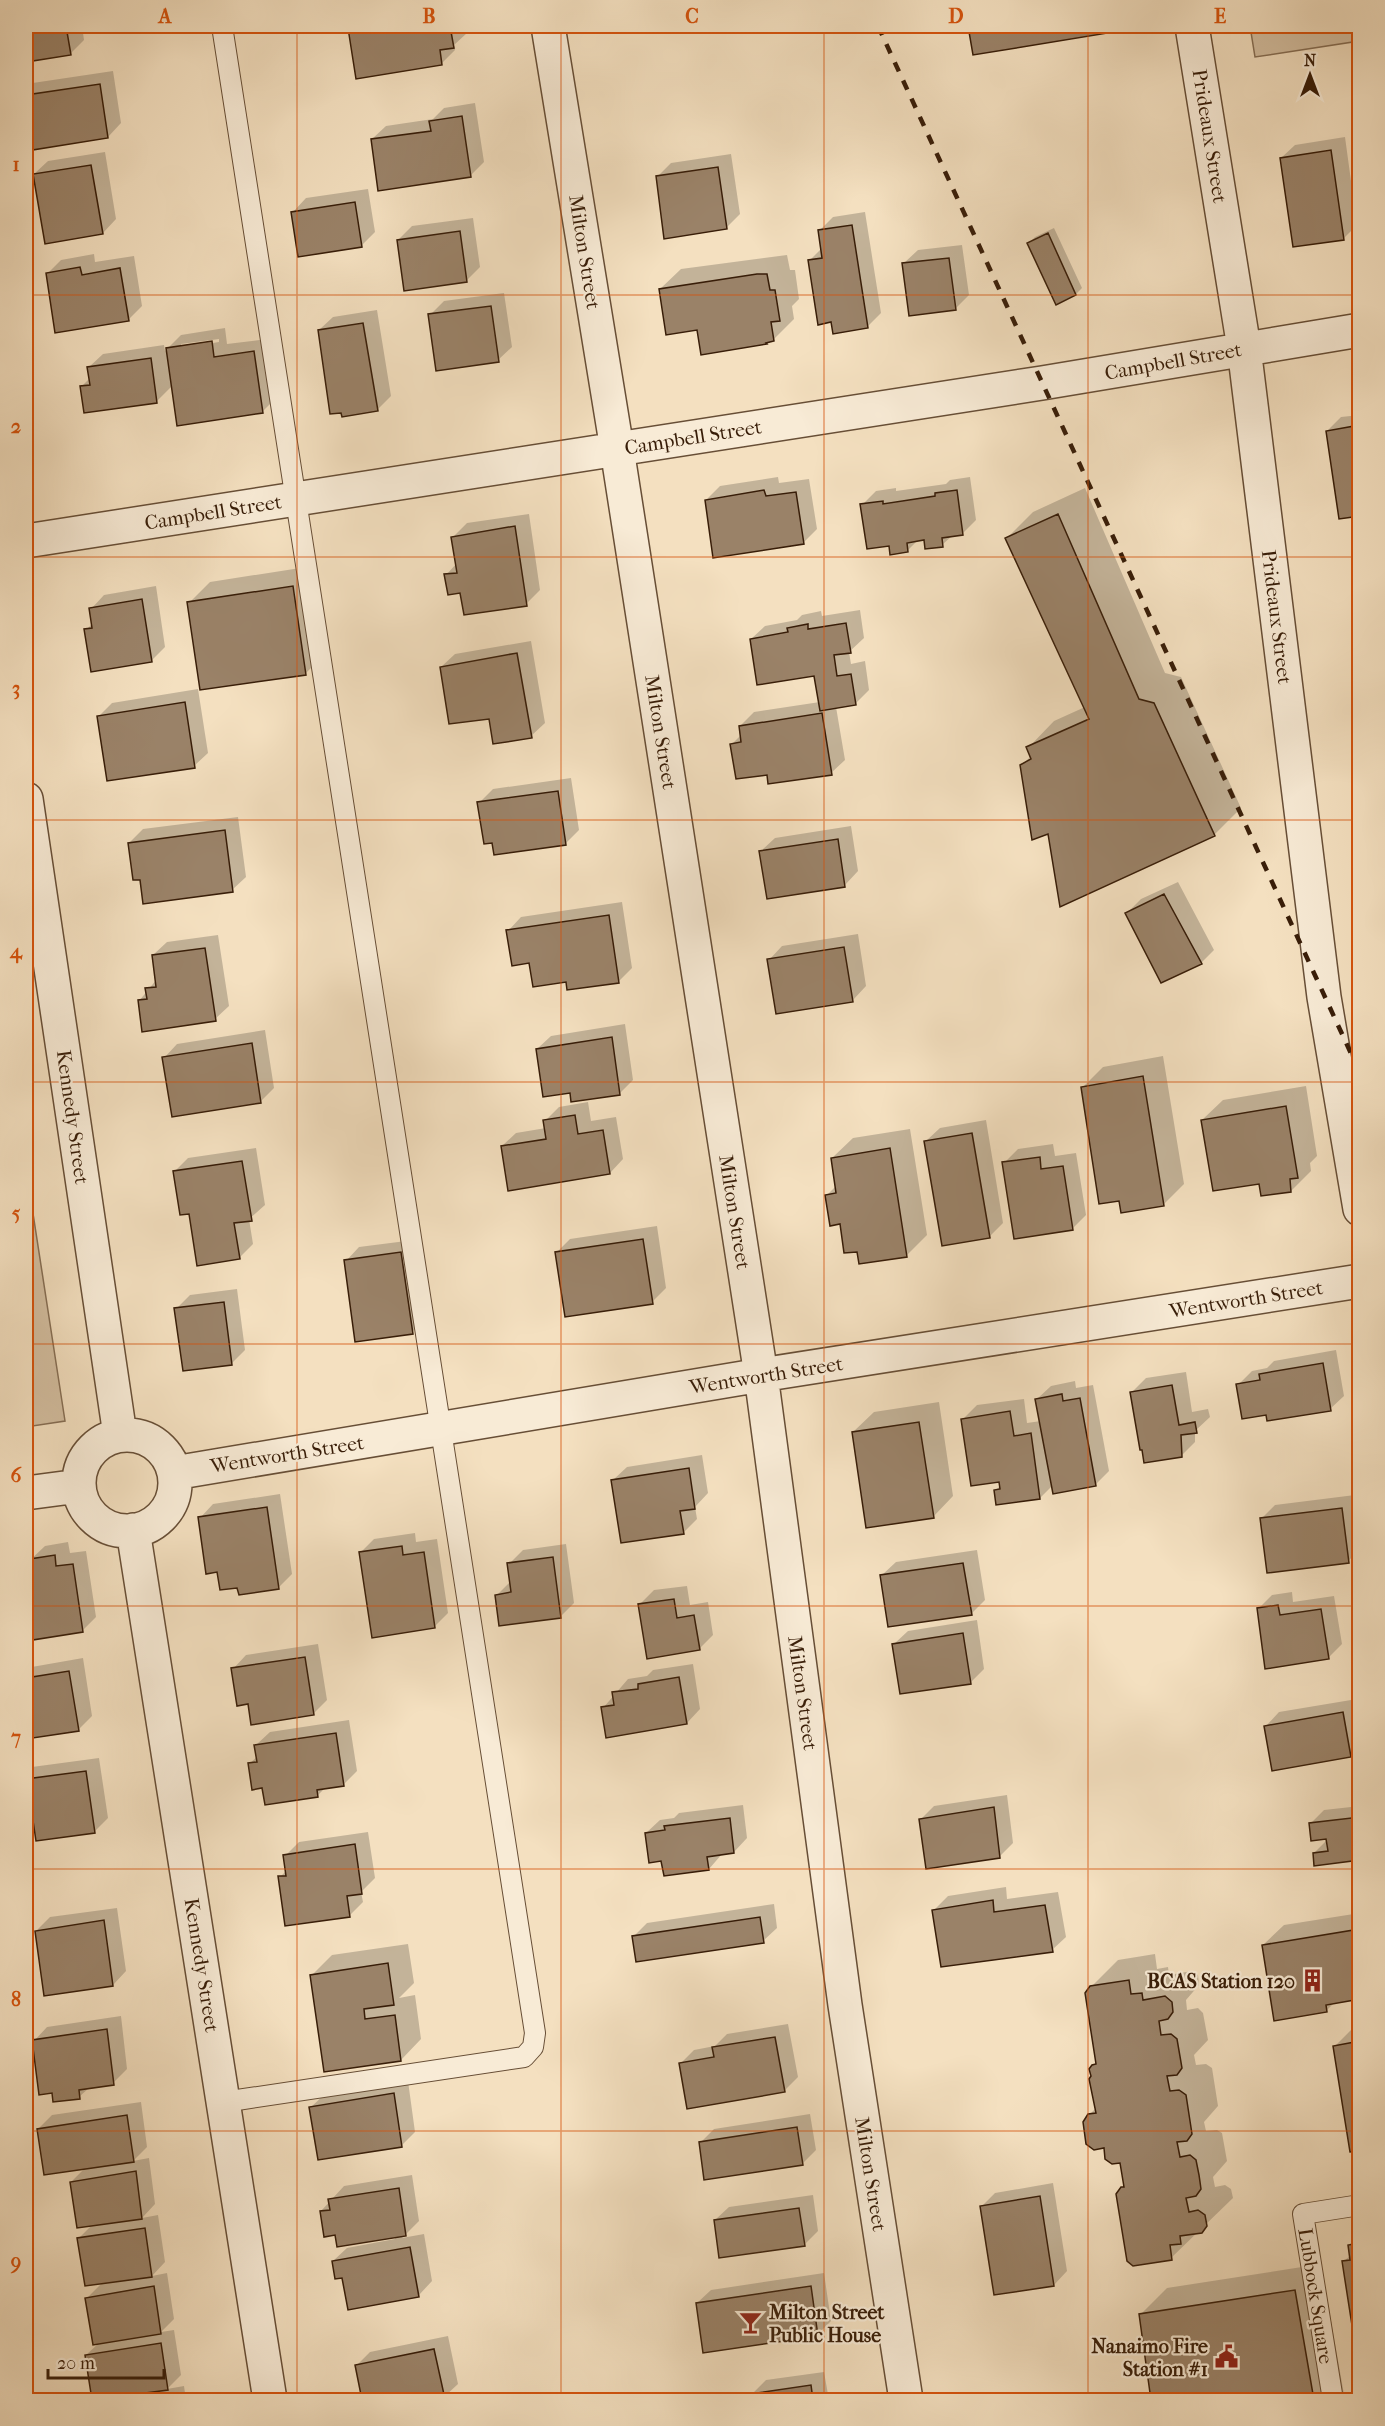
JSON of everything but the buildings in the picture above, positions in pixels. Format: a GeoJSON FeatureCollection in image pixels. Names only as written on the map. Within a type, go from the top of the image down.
{"type":"FeatureCollection","features":[{"type":"Feature","properties":{"kind":"street","name":"Milton Street"},"geometry":{"type":"LineString","coordinates":[[548,26],[617,448],[761,1375],[845,2005],[906,2400]]}},
{"type":"Feature","properties":{"kind":"street","name":"Prideaux Street"},"geometry":{"type":"LineString","coordinates":[[1192,26],[1244,348],[1324,997],[1359,1209]]}},
{"type":"Feature","properties":{"kind":"street","name":"Campbell Street"},"geometry":{"type":"LineString","coordinates":[[26,541],[1042,383],[1359,330]]}},
{"type":"Feature","properties":{"kind":"street","name":"Kennedy Street"},"geometry":{"type":"LineString","coordinates":[[26,799],[120,1435]]}},
{"type":"Feature","properties":{"kind":"street","name":"Wentworth Street"},"geometry":{"type":"LineString","coordinates":[[174,1473],[761,1375],[1359,1281]]}},
{"type":"Feature","properties":{"kind":"street"},"geometry":{"type":"LineString","coordinates":[[133,1434],[148,1439],[162,1449],[171,1461],[174,1473],[174,1493],[169,1508],[158,1520],[144,1528],[113,1529],[99,1522],[88,1510],[81,1496],[82,1465],[90,1452],[102,1442],[120,1435],[133,1434]]}},
{"type":"Feature","properties":{"kind":"street"},"geometry":{"type":"LineString","coordinates":[[26,1493],[80,1486]]}},
{"type":"Feature","properties":{"kind":"street","name":"Kennedy Street"},"geometry":{"type":"LineString","coordinates":[[133,1530],[270,2400]]}},
{"type":"Feature","properties":{"kind":"lane"},"geometry":{"type":"LineString","coordinates":[[222,26],[299,499],[440,1429],[535,2033],[533,2048],[524,2057],[224,2102]]}},
{"type":"Feature","properties":{"kind":"lane","name":"Lubbock Square"},"geometry":{"type":"LineString","coordinates":[[1333,2400],[1303,2214],[1359,2205]]}},
{"type":"Feature","properties":{"kind":"shaded area"},"geometry":{"type":"Polygon","coordinates":[[[1250,26],[1359,26],[1359,41],[1255,57],[1250,26]]]}},
{"type":"Feature","properties":{"kind":"shaded area"},"geometry":{"type":"Polygon","coordinates":[[[26,1168],[65,1421],[26,1427],[26,1168]]]}},
{"type":"Feature","properties":{"kind":"railway"},"geometry":{"type":"LineString","coordinates":[[878,26],[1360,1073]]}},
{"type":"Feature","properties":{"kind":"place","name":"BCAS Station 120"},"geometry":{"type":"Point","coordinates":[1313,1981]}},
{"type":"Feature","properties":{"kind":"place","name":"Milton Street Public House"},"geometry":{"type":"Point","coordinates":[751,2323]}},
{"type":"Feature","properties":{"kind":"place","name":"Nanaimo Fire Station #1"},"geometry":{"type":"Point","coordinates":[1226,2357]}}]}
